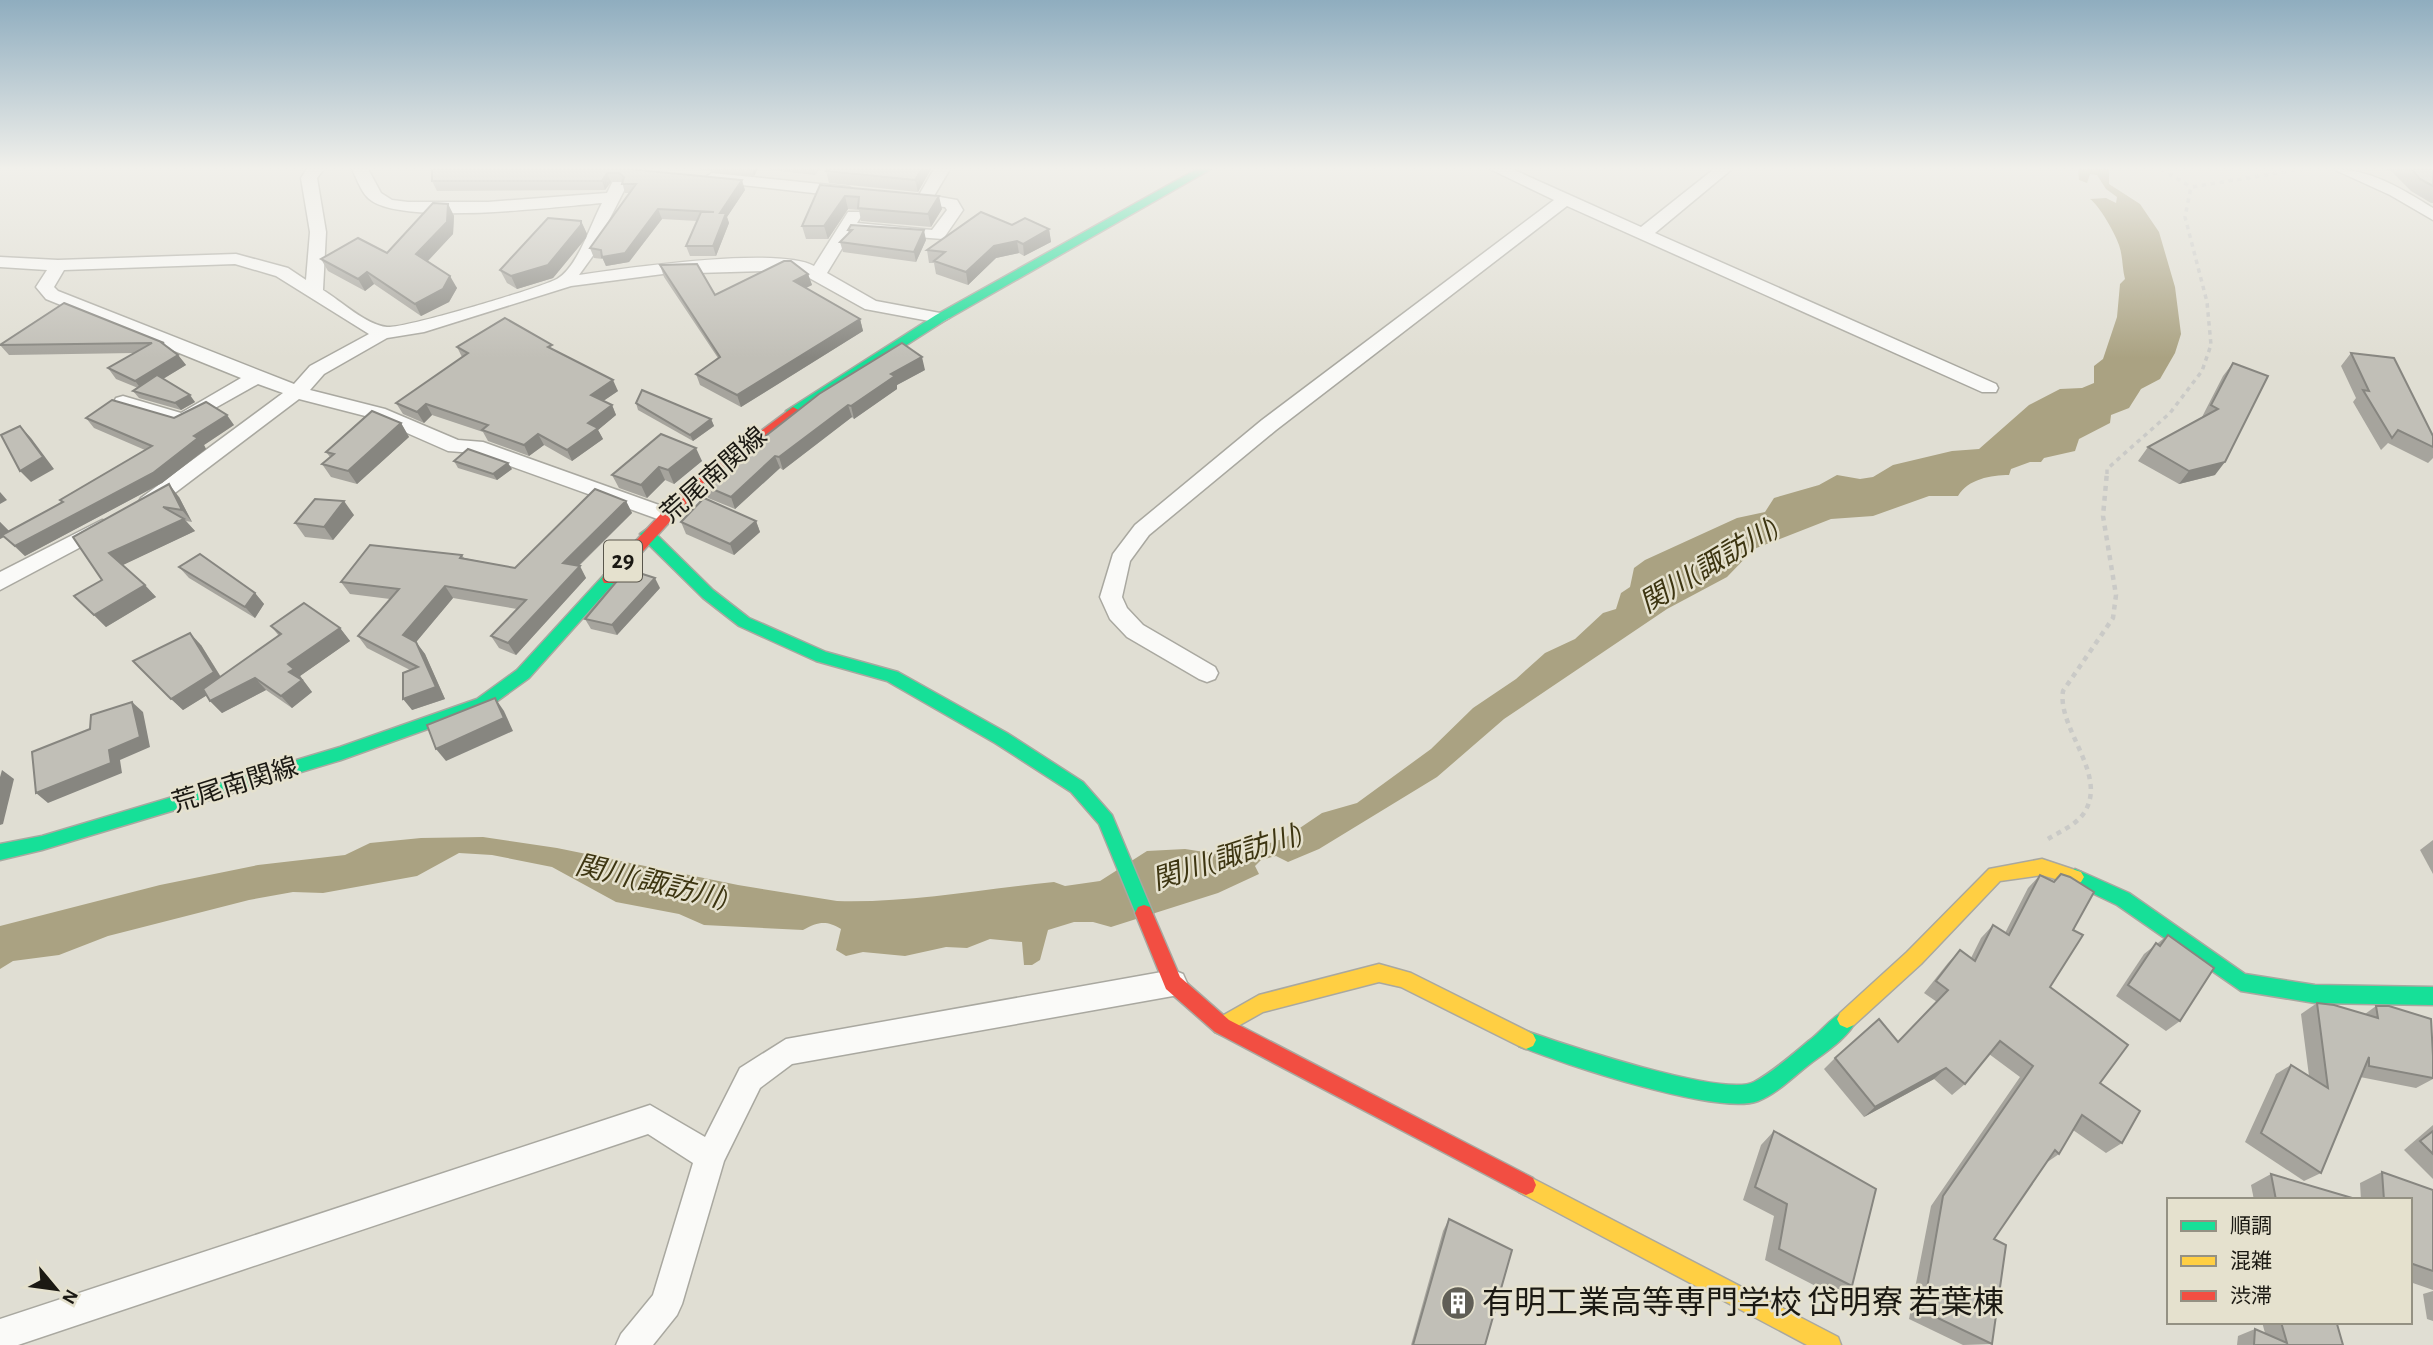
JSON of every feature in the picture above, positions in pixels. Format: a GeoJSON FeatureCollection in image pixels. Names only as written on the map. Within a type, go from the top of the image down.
{"type":"FeatureCollection","features":[{"type":"Feature","properties":{"kind":"street"},"geometry":{"type":"LineString","coordinates":[[314,292],[318,232]]}},
{"type":"Feature","properties":{"kind":"street"},"geometry":{"type":"LineString","coordinates":[[564,283],[597,239],[598,232]]}},
{"type":"Feature","properties":{"kind":"street"},"geometry":{"type":"LineString","coordinates":[[818,274],[844,232]]}},
{"type":"Feature","properties":{"kind":"street"},"geometry":{"type":"LineString","coordinates":[[901,232],[937,235],[939,232]]}},
{"type":"Feature","properties":{"kind":"street","name":"荒尾南関線"},"geometry":{"type":"LineString","coordinates":[[0,852],[42,843],[341,753],[483,703],[523,674],[556,641],[647,534],[735,453],[810,397],[940,318],[1094,232]]}},
{"type":"Feature","properties":{"kind":"street"},"geometry":{"type":"LineString","coordinates":[[1207,673],[1135,631],[1118,613],[1111,597],[1120,559],[1142,530],[1269,425],[1523,232]]}},
{"type":"Feature","properties":{"kind":"street"},"geometry":{"type":"LineString","coordinates":[[1641,232],[1989,388]]}},
{"type":"Feature","properties":{"kind":"street"},"geometry":{"type":"LineString","coordinates":[[0,262],[58,265],[236,259],[282,272],[373,329],[385,332]]}},
{"type":"Feature","properties":{"kind":"street"},"geometry":{"type":"LineString","coordinates":[[0,582],[128,515],[170,489],[298,391],[317,370],[350,349],[385,332],[418,328],[564,283],[663,269],[776,263],[799,265],[818,274],[845,293],[871,305],[940,318]]}},
{"type":"Feature","properties":{"kind":"street"},"geometry":{"type":"LineString","coordinates":[[58,265],[45,288],[52,295],[328,403],[378,414],[455,446],[476,447],[666,515]]}},
{"type":"Feature","properties":{"kind":"street"},"geometry":{"type":"LineString","coordinates":[[122,402],[183,420],[256,377]]}},
{"type":"Feature","properties":{"kind":"street"},"geometry":{"type":"LineString","coordinates":[[647,534],[708,594],[744,622],[822,657],[892,676],[931,696],[1077,788],[1106,820],[1173,983],[1222,1026],[1830,1345]]}},
{"type":"Feature","properties":{"kind":"street"},"geometry":{"type":"LineString","coordinates":[[1222,1026],[1259,1003],[1379,973],[1404,979],[1522,1039],[1610,1069],[1722,1094],[1755,1093],[1827,1038],[1914,958],[1995,874],[2042,867],[2083,879],[2123,899],[2241,982],[2315,994],[2433,996]]}},
{"type":"Feature","properties":{"kind":"street"},"geometry":{"type":"LineString","coordinates":[[632,1345],[666,1304],[710,1157],[750,1078],[786,1052],[1173,983]]}},
{"type":"Feature","properties":{"kind":"street"},"geometry":{"type":"LineString","coordinates":[[0,1335],[650,1119],[710,1157]]}},
{"type":"Feature","properties":{"kind":"path"},"geometry":{"type":"LineString","coordinates":[[2040,845],[2074,823],[2085,812],[2090,799],[2090,782],[2061,704],[2063,691],[2113,618],[2116,595],[2103,516],[2107,469],[2169,413],[2202,371],[2211,345],[2207,302],[2189,232]]}},
{"type":"Feature","properties":{"kind":"water","name":"関川(諏訪川)"},"geometry":{"type":"Polygon","coordinates":[[[2113,232],[2159,232],[2175,287],[2181,334],[2175,353],[2160,379],[2141,389],[2129,408],[2111,415],[2110,423],[2079,439],[2075,451],[2044,458],[2041,462],[2030,462],[2011,469],[2009,475],[1980,479],[1962,490],[1958,496],[1929,496],[1873,516],[1831,519],[1754,549],[1727,577],[1667,609],[1504,719],[1437,777],[1319,849],[1288,862],[1276,856],[1261,860],[1255,866],[1259,874],[1218,893],[1111,927],[1093,922],[1074,922],[1048,930],[1040,960],[1032,965],[1024,965],[1022,942],[990,939],[967,948],[946,947],[905,956],[863,952],[846,956],[836,950],[841,929],[831,924],[818,924],[803,930],[704,925],[679,914],[616,902],[552,867],[492,855],[459,853],[417,876],[323,893],[293,892],[249,900],[108,936],[59,955],[13,961],[0,969],[0,926],[160,885],[258,865],[345,855],[370,843],[421,838],[483,837],[557,848],[738,885],[837,901],[864,901],[918,898],[1054,882],[1065,886],[1100,881],[1147,851],[1185,849],[1231,856],[1285,838],[1322,813],[1357,803],[1431,749],[1473,708],[1516,679],[1545,653],[1575,639],[1603,613],[1616,609],[1621,593],[1630,587],[1634,568],[1645,560],[1737,518],[1765,512],[1774,498],[1819,485],[1837,475],[1860,479],[1873,477],[1893,465],[1952,451],[1979,449],[2029,405],[2060,389],[2082,388],[2094,383],[2094,366],[2103,359],[2117,317],[2120,284],[2125,279],[2117,240],[2113,232]]]}},
{"type":"Feature","properties":{"kind":"building"},"geometry":{"type":"Polygon","coordinates":[[[407,232],[438,232],[416,254],[450,276],[443,289],[415,304],[367,272],[358,279],[321,259],[358,238],[387,253],[407,232]]]}},
{"type":"Feature","properties":{"kind":"building"},"geometry":{"type":"Polygon","coordinates":[[[535,232],[575,232],[548,265],[511,276],[500,270],[535,232]]]}},
{"type":"Feature","properties":{"kind":"building"},"geometry":{"type":"Polygon","coordinates":[[[602,232],[641,232],[625,253],[602,257],[601,250],[590,248],[602,232]]]}},
{"type":"Feature","properties":{"kind":"building"},"geometry":{"type":"Polygon","coordinates":[[[692,232],[719,232],[713,246],[686,246],[692,232]]]}},
{"type":"Feature","properties":{"kind":"building"},"geometry":{"type":"Polygon","coordinates":[[[850,232],[923,232],[914,252],[840,242],[850,232]]]}},
{"type":"Feature","properties":{"kind":"building"},"geometry":{"type":"Polygon","coordinates":[[[953,232],[1044,232],[1023,244],[1017,241],[994,246],[966,272],[934,261],[945,252],[927,250],[953,232]]]}},
{"type":"Feature","properties":{"kind":"building"},"geometry":{"type":"Polygon","coordinates":[[[784,261],[791,261],[808,274],[794,281],[860,319],[737,395],[696,374],[720,357],[660,265],[697,264],[715,295],[784,261]]]}},
{"type":"Feature","properties":{"kind":"building"},"geometry":{"type":"Polygon","coordinates":[[[64,303],[164,343],[178,355],[135,381],[108,368],[152,343],[0,345],[64,303]]]}},
{"type":"Feature","properties":{"kind":"building"},"geometry":{"type":"Polygon","coordinates":[[[505,318],[552,345],[548,347],[613,380],[591,395],[612,405],[588,423],[598,428],[567,450],[538,434],[524,445],[482,430],[488,425],[426,404],[417,412],[396,403],[468,353],[457,347],[505,318]]]}},
{"type":"Feature","properties":{"kind":"building"},"geometry":{"type":"Polygon","coordinates":[[[902,343],[922,357],[891,374],[895,376],[851,406],[848,405],[779,457],[775,456],[731,497],[703,485],[819,394],[902,343]]]}},
{"type":"Feature","properties":{"kind":"building"},"geometry":{"type":"Polygon","coordinates":[[[2351,353],[2394,358],[2433,436],[2433,447],[2398,430],[2392,438],[2363,390],[2369,391],[2351,353]]]}},
{"type":"Feature","properties":{"kind":"building"},"geometry":{"type":"Polygon","coordinates":[[[2233,363],[2268,376],[2225,462],[2189,471],[2148,447],[2218,409],[2211,405],[2233,363]]]}},
{"type":"Feature","properties":{"kind":"building"},"geometry":{"type":"Polygon","coordinates":[[[157,375],[190,395],[175,403],[133,391],[157,375]]]}},
{"type":"Feature","properties":{"kind":"building"},"geometry":{"type":"Polygon","coordinates":[[[642,390],[711,419],[690,435],[636,403],[642,390]]]}},
{"type":"Feature","properties":{"kind":"building"},"geometry":{"type":"Polygon","coordinates":[[[112,400],[174,418],[206,402],[227,415],[194,436],[198,438],[153,473],[15,546],[2,535],[63,502],[60,500],[152,446],[86,418],[112,400]]]}},
{"type":"Feature","properties":{"kind":"building"},"geometry":{"type":"Polygon","coordinates":[[[372,411],[401,423],[348,471],[322,464],[334,454],[326,452],[372,411]]]}},
{"type":"Feature","properties":{"kind":"building"},"geometry":{"type":"Polygon","coordinates":[[[20,426],[43,457],[20,471],[1,435],[20,426]]]}},
{"type":"Feature","properties":{"kind":"building"},"geometry":{"type":"Polygon","coordinates":[[[661,434],[696,448],[668,470],[659,467],[641,485],[612,475],[661,434]]]}},
{"type":"Feature","properties":{"kind":"building"},"geometry":{"type":"Polygon","coordinates":[[[468,449],[508,463],[493,474],[454,461],[468,449]]]}},
{"type":"Feature","properties":{"kind":"building"},"geometry":{"type":"Polygon","coordinates":[[[169,484],[182,510],[163,507],[184,519],[109,553],[145,585],[94,615],[74,596],[102,580],[73,537],[169,484]]]}},
{"type":"Feature","properties":{"kind":"building"},"geometry":{"type":"Polygon","coordinates":[[[595,489],[626,501],[563,563],[580,566],[508,643],[491,636],[526,600],[445,586],[403,635],[416,642],[436,687],[403,699],[403,673],[418,667],[358,636],[399,589],[341,582],[370,545],[462,555],[460,558],[515,568],[595,489]]]}},
{"type":"Feature","properties":{"kind":"building"},"geometry":{"type":"Polygon","coordinates":[[[704,498],[756,521],[730,544],[681,522],[704,498]]]}},
{"type":"Feature","properties":{"kind":"building"},"geometry":{"type":"Polygon","coordinates":[[[315,499],[344,501],[324,527],[295,523],[315,499]]]}},
{"type":"Feature","properties":{"kind":"building"},"geometry":{"type":"Polygon","coordinates":[[[200,554],[255,593],[245,607],[179,567],[200,554]]]}},
{"type":"Feature","properties":{"kind":"building"},"geometry":{"type":"Polygon","coordinates":[[[627,569],[655,578],[612,625],[585,619],[627,569]]]}},
{"type":"Feature","properties":{"kind":"building"},"geometry":{"type":"Polygon","coordinates":[[[304,603],[340,628],[288,664],[294,669],[289,672],[302,680],[281,696],[255,678],[210,701],[203,689],[281,634],[271,626],[304,603]]]}},
{"type":"Feature","properties":{"kind":"building"},"geometry":{"type":"Polygon","coordinates":[[[190,633],[214,672],[171,699],[133,661],[190,633]]]}},
{"type":"Feature","properties":{"kind":"building"},"geometry":{"type":"Polygon","coordinates":[[[495,698],[504,718],[436,749],[427,725],[495,698]]]}},
{"type":"Feature","properties":{"kind":"building"},"geometry":{"type":"Polygon","coordinates":[[[132,702],[140,737],[109,750],[111,763],[36,793],[32,752],[90,729],[91,715],[132,702]]]}},
{"type":"Feature","properties":{"kind":"building"},"geometry":{"type":"Polygon","coordinates":[[[2061,874],[2094,892],[2073,930],[2083,935],[2050,987],[2128,1045],[2100,1083],[2140,1111],[2122,1143],[2082,1115],[2059,1154],[2055,1150],[1994,1239],[2006,1245],[1992,1344],[1923,1311],[1943,1196],[2033,1066],[2000,1041],[1965,1084],[1946,1068],[1875,1107],[1835,1058],[1879,1019],[1898,1042],[1948,990],[1936,981],[1960,950],[1975,961],[1993,925],[2009,935],[2040,875],[2054,882],[2061,874]]]}},
{"type":"Feature","properties":{"kind":"building"},"geometry":{"type":"Polygon","coordinates":[[[2168,935],[2214,968],[2180,1021],[2128,985],[2156,943],[2160,946],[2168,935]]]}},
{"type":"Feature","properties":{"kind":"building"},"geometry":{"type":"Polygon","coordinates":[[[2317,1003],[2334,1005],[2378,1018],[2376,1006],[2389,1006],[2431,1019],[2433,1056],[2433,1078],[2369,1066],[2369,1057],[2321,1173],[2261,1133],[2291,1065],[2328,1088],[2317,1003]]]}},
{"type":"Feature","properties":{"kind":"building"},"geometry":{"type":"Polygon","coordinates":[[[1774,1131],[1876,1189],[1852,1286],[1779,1249],[1787,1204],[1755,1187],[1774,1131]]]}},
{"type":"Feature","properties":{"kind":"building"},"geometry":{"type":"Polygon","coordinates":[[[2433,1131],[2433,1154],[2420,1141],[2433,1131]]]}},
{"type":"Feature","properties":{"kind":"building"},"geometry":{"type":"Polygon","coordinates":[[[2382,1172],[2433,1190],[2433,1271],[2412,1264],[2412,1198],[2384,1198],[2382,1172]]]}},
{"type":"Feature","properties":{"kind":"building"},"geometry":{"type":"Polygon","coordinates":[[[2271,1174],[2352,1198],[2276,1198],[2271,1174]]]}},
{"type":"Feature","properties":{"kind":"building","name":"有明工業高等専門学校 岱明寮 若葉棟"},"geometry":{"type":"Polygon","coordinates":[[[1449,1219],[1512,1250],[1485,1345],[1413,1345],[1449,1219]]]}},
{"type":"Feature","properties":{"kind":"building"},"geometry":{"type":"Polygon","coordinates":[[[2282,1324],[2337,1324],[2343,1345],[2254,1345],[2255,1329],[2287,1343],[2282,1324]]]}},
{"type":"Feature","properties":{"kind":"traffic: fast"},"geometry":{"type":"LineString","coordinates":[[793,411],[940,318],[1094,232]]}},
{"type":"Feature","properties":{"kind":"traffic: fast"},"geometry":{"type":"LineString","coordinates":[[647,534],[708,594],[744,622],[822,657],[892,676],[1001,738],[1077,787],[1106,820],[1144,913]]}},
{"type":"Feature","properties":{"kind":"traffic: fast"},"geometry":{"type":"LineString","coordinates":[[0,852],[42,843],[341,753],[483,703],[523,674],[609,579]]}},
{"type":"Feature","properties":{"kind":"traffic: fast"},"geometry":{"type":"LineString","coordinates":[[2075,877],[2123,899],[2241,982],[2315,994],[2433,996]]}},
{"type":"Feature","properties":{"kind":"traffic: fast"},"geometry":{"type":"LineString","coordinates":[[1526,1040],[1610,1069],[1722,1094],[1755,1093],[1817,1047],[1847,1019]]}},
{"type":"Feature","properties":{"kind":"traffic: slow"},"geometry":{"type":"LineString","coordinates":[[1847,1019],[1914,958],[1995,874],[2042,867],[2075,877]]}},
{"type":"Feature","properties":{"kind":"traffic: slow"},"geometry":{"type":"LineString","coordinates":[[1222,1026],[1259,1004],[1379,973],[1404,979],[1526,1040]]}},
{"type":"Feature","properties":{"kind":"traffic: slow"},"geometry":{"type":"LineString","coordinates":[[1526,1185],[1830,1345]]}},
{"type":"Feature","properties":{"kind":"traffic: jam"},"geometry":{"type":"LineString","coordinates":[[609,579],[690,491],[793,411]]}},
{"type":"Feature","properties":{"kind":"traffic: jam"},"geometry":{"type":"LineString","coordinates":[[1144,913],[1173,983],[1222,1026],[1526,1185]]}},
{"type":"Feature","properties":{"kind":"place","name":"有明工業高等専門学校 岱明寮 若葉棟"},"geometry":{"type":"Point","coordinates":[1458,1303]}}]}
